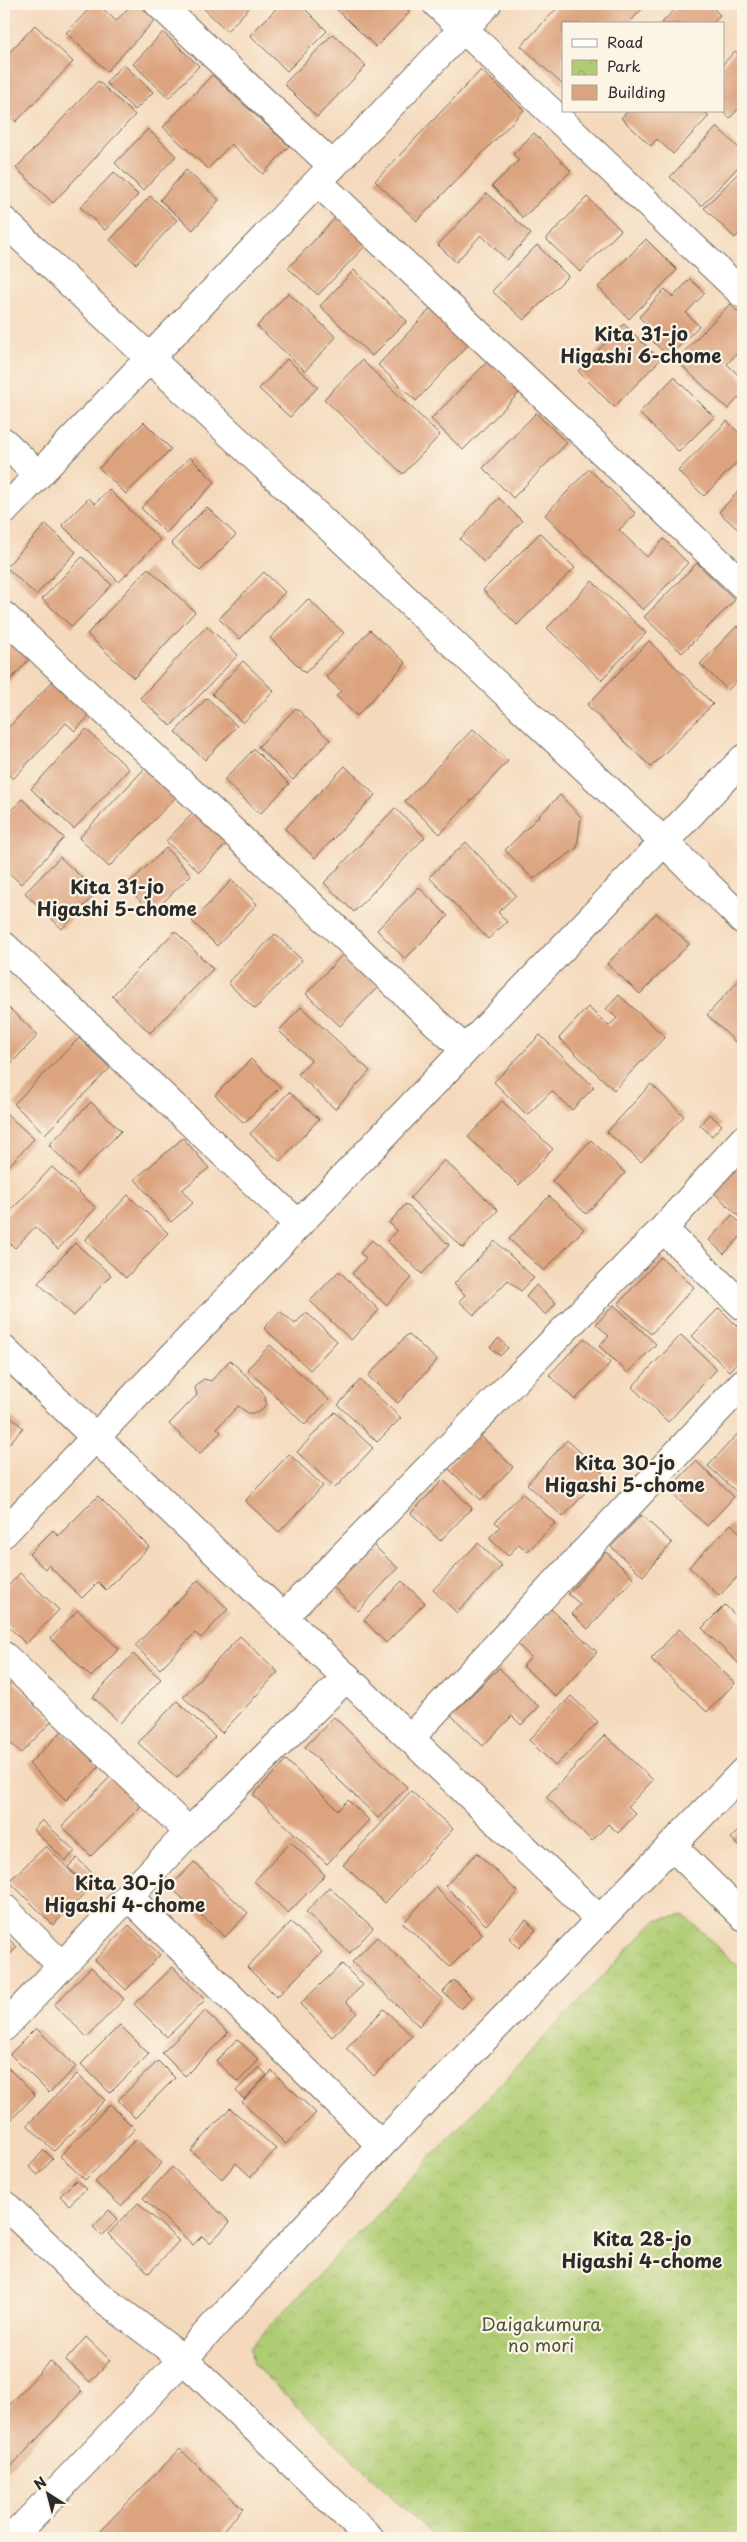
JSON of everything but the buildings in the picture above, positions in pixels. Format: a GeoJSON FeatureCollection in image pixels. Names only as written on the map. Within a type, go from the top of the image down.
{"type":"FeatureCollection","features":[{"type":"Feature","properties":{"kind":"street"},"geometry":{"type":"LineString","coordinates":[[159,4],[325,174],[743,585]]}},
{"type":"Feature","properties":{"kind":"street"},"geometry":{"type":"LineString","coordinates":[[437,4],[743,294]]}},
{"type":"Feature","properties":{"kind":"street"},"geometry":{"type":"LineString","coordinates":[[4,511],[487,4]]}},
{"type":"Feature","properties":{"kind":"street"},"geometry":{"type":"LineString","coordinates":[[4,221],[664,842],[743,920]]}},
{"type":"Feature","properties":{"kind":"street"},"geometry":{"type":"LineString","coordinates":[[4,442],[38,475]]}},
{"type":"Feature","properties":{"kind":"street"},"geometry":{"type":"LineString","coordinates":[[4,616],[465,1050]]}},
{"type":"Feature","properties":{"kind":"street"},"geometry":{"type":"LineString","coordinates":[[4,1533],[743,759]]}},
{"type":"Feature","properties":{"kind":"street"},"geometry":{"type":"LineString","coordinates":[[4,946],[298,1224]]}},
{"type":"Feature","properties":{"kind":"street"},"geometry":{"type":"LineString","coordinates":[[284,1616],[663,1229],[743,1140]]}},
{"type":"Feature","properties":{"kind":"street"},"geometry":{"type":"LineString","coordinates":[[663,1229],[743,1306]]}},
{"type":"Feature","properties":{"kind":"street"},"geometry":{"type":"LineString","coordinates":[[4,1350],[600,1920]]}},
{"type":"Feature","properties":{"kind":"street"},"geometry":{"type":"LineString","coordinates":[[410,1738],[743,1384]]}},
{"type":"Feature","properties":{"kind":"street"},"geometry":{"type":"LineString","coordinates":[[4,1656],[189,1832]]}},
{"type":"Feature","properties":{"kind":"street"},"geometry":{"type":"LineString","coordinates":[[4,2028],[189,1832],[347,1677]]}},
{"type":"Feature","properties":{"kind":"street"},"geometry":{"type":"LineString","coordinates":[[12,2538],[183,2359],[381,2145],[743,1772]]}},
{"type":"Feature","properties":{"kind":"street"},"geometry":{"type":"LineString","coordinates":[[672,1846],[743,1916]]}},
{"type":"Feature","properties":{"kind":"street"},"geometry":{"type":"LineString","coordinates":[[128,1896],[381,2145]]}},
{"type":"Feature","properties":{"kind":"street"},"geometry":{"type":"LineString","coordinates":[[4,1908],[62,1966]]}},
{"type":"Feature","properties":{"kind":"street"},"geometry":{"type":"LineString","coordinates":[[4,2204],[97,2294],[183,2359],[370,2538]]}},
{"type":"Feature","properties":{"kind":"green space","name":"Daigakumura no mori"},"geometry":{"type":"Polygon","coordinates":[[[684,1915],[743,1971],[743,2538],[435,2538],[253,2364],[250,2347],[656,1920],[684,1915]]]}},
{"type":"Feature","properties":{"kind":"district","name":"Kita 31-jo Higashi 6-chome"},"geometry":{"type":"Point","coordinates":[641,345]}},
{"type":"Feature","properties":{"kind":"district","name":"Kita 31-jo Higashi 5-chome"},"geometry":{"type":"Point","coordinates":[117,898]}},
{"type":"Feature","properties":{"kind":"district","name":"Kita 30-jo Higashi 5-chome"},"geometry":{"type":"Point","coordinates":[625,1474]}},
{"type":"Feature","properties":{"kind":"district","name":"Kita 30-jo Higashi 4-chome"},"geometry":{"type":"Point","coordinates":[125,1894]}},
{"type":"Feature","properties":{"kind":"district","name":"Kita 28-jo Higashi 4-chome"},"geometry":{"type":"Point","coordinates":[642,2250]}}]}
